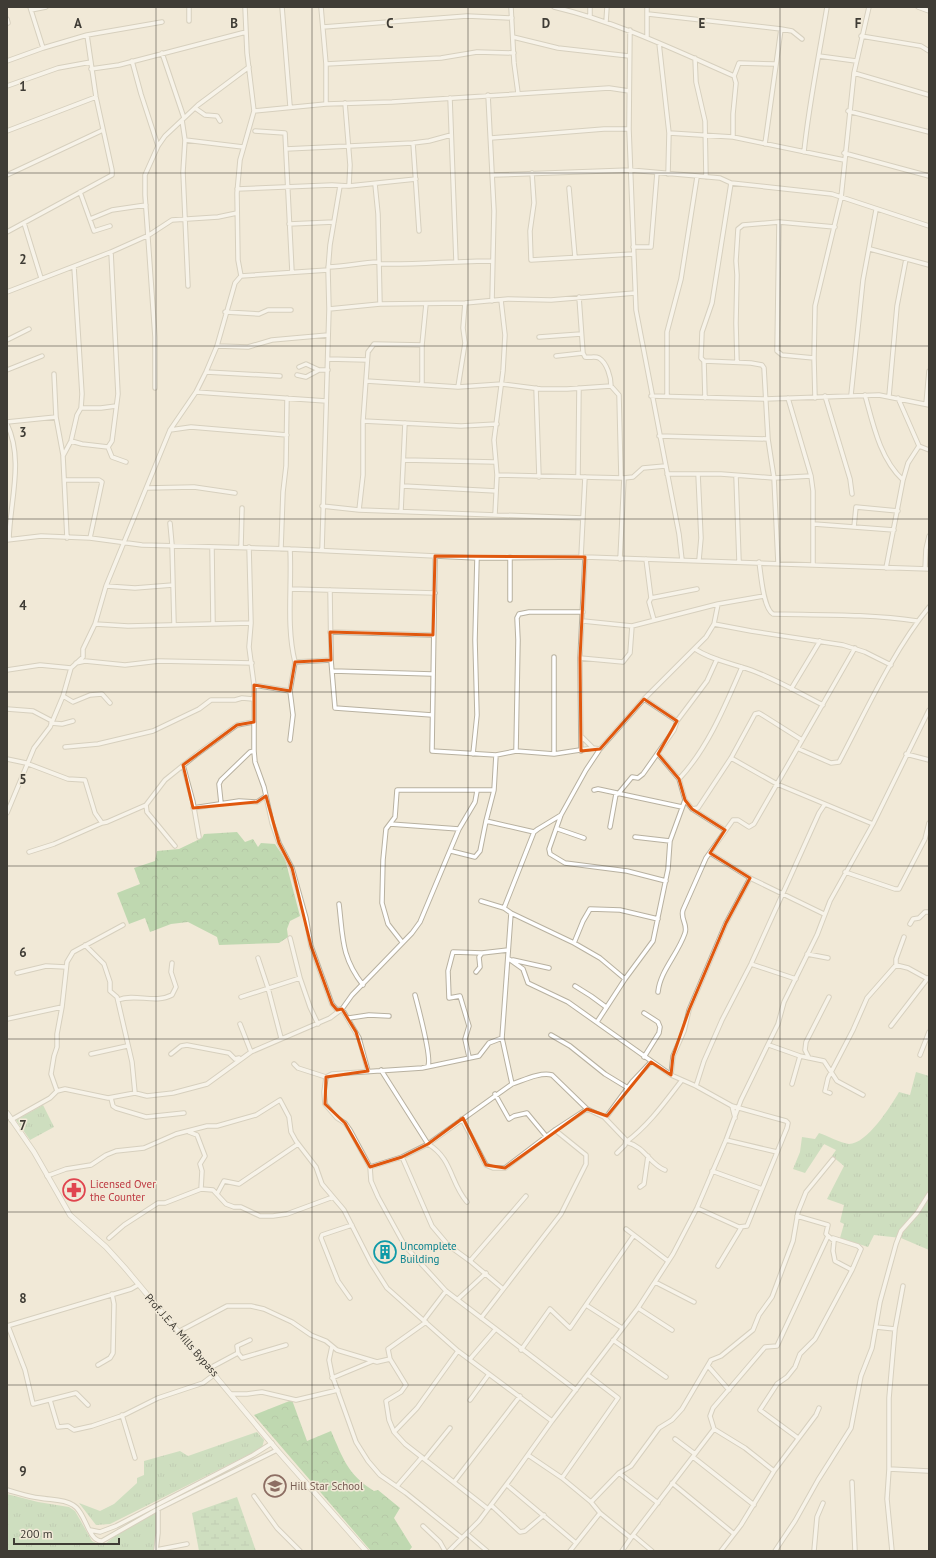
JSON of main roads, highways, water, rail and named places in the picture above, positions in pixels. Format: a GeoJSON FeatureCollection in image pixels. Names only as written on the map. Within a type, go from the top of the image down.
{"type":"FeatureCollection","features":[{"type":"Feature","properties":{"kind":"place","name":"Licensed Over the Counter"},"geometry":{"type":"Point","coordinates":[74,1190]}},
{"type":"Feature","properties":{"kind":"place","name":"Uncomplete Building"},"geometry":{"type":"Point","coordinates":[385,1252]}},
{"type":"Feature","properties":{"kind":"place","name":"Hill Star School"},"geometry":{"type":"Point","coordinates":[275,1486]}}]}
